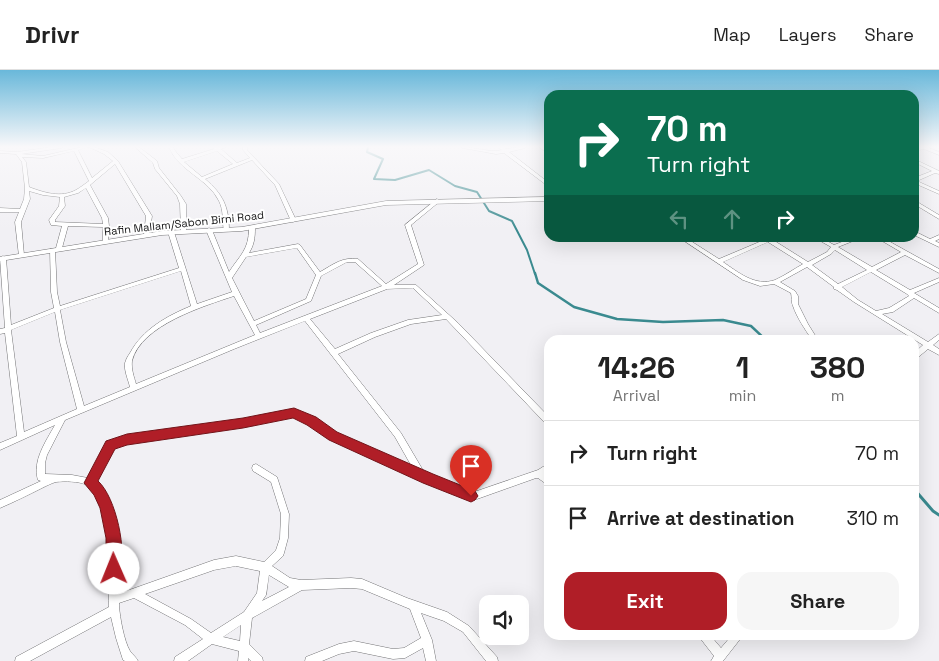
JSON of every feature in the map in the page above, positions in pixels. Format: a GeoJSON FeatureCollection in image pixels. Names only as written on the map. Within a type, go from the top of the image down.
{"type":"FeatureCollection","features":[{"type":"Feature","properties":{"kind":"street"},"geometry":{"type":"LineString","coordinates":[[21,255],[18,222],[27,199],[26,175]]}},
{"type":"Feature","properties":{"kind":"street"},"geometry":{"type":"LineString","coordinates":[[86,175],[105,218],[106,241]]}},
{"type":"Feature","properties":{"kind":"street"},"geometry":{"type":"LineString","coordinates":[[27,188],[47,196],[62,197],[76,192],[99,175]]}},
{"type":"Feature","properties":{"kind":"street"},"geometry":{"type":"LineString","coordinates":[[124,175],[149,216],[147,235]]}},
{"type":"Feature","properties":{"kind":"street"},"geometry":{"type":"LineString","coordinates":[[162,175],[183,204],[184,231]]}},
{"type":"Feature","properties":{"kind":"street"},"geometry":{"type":"LineString","coordinates":[[196,175],[213,189],[224,203],[226,230]]}},
{"type":"Feature","properties":{"kind":"street"},"geometry":{"type":"LineString","coordinates":[[201,179],[212,175]]}},
{"type":"Feature","properties":{"kind":"street"},"geometry":{"type":"LineString","coordinates":[[268,175],[277,184],[293,220]]}},
{"type":"Feature","properties":{"kind":"street"},"geometry":{"type":"LineString","coordinates":[[919,183],[939,193]]}},
{"type":"Feature","properties":{"kind":"street"},"geometry":{"type":"LineString","coordinates":[[62,197],[62,206],[52,220],[55,226],[83,224],[106,226]]}},
{"type":"Feature","properties":{"kind":"street","name":"Rafin Mallam/Sabon Birni Road"},"geometry":{"type":"LineString","coordinates":[[1,259],[171,232],[252,228],[386,203],[544,199]]}},
{"type":"Feature","properties":{"kind":"street"},"geometry":{"type":"LineString","coordinates":[[0,446],[134,388],[386,287],[421,265],[408,225],[437,201]]}},
{"type":"Feature","properties":{"kind":"street"},"geometry":{"type":"LineString","coordinates":[[919,205],[939,217]]}},
{"type":"Feature","properties":{"kind":"street"},"geometry":{"type":"LineString","coordinates":[[0,210],[22,211]]}},
{"type":"Feature","properties":{"kind":"street"},"geometry":{"type":"LineString","coordinates":[[65,226],[56,249],[57,309],[63,342],[81,410]]}},
{"type":"Feature","properties":{"kind":"street"},"geometry":{"type":"LineString","coordinates":[[229,278],[253,241],[252,228]]}},
{"type":"Feature","properties":{"kind":"street"},"geometry":{"type":"LineString","coordinates":[[209,230],[236,294],[259,337]]}},
{"type":"Feature","properties":{"kind":"street"},"geometry":{"type":"LineString","coordinates":[[171,232],[195,308]]}},
{"type":"Feature","properties":{"kind":"street"},"geometry":{"type":"LineString","coordinates":[[919,236],[939,246]]}},
{"type":"Feature","properties":{"kind":"street"},"geometry":{"type":"LineString","coordinates":[[930,241],[939,237]]}},
{"type":"Feature","properties":{"kind":"street"},"geometry":{"type":"LineString","coordinates":[[689,242],[752,282],[760,284],[775,282],[829,253],[834,247],[846,242]]}},
{"type":"Feature","properties":{"kind":"street"},"geometry":{"type":"LineString","coordinates":[[720,261],[760,242]]}},
{"type":"Feature","properties":{"kind":"street"},"geometry":{"type":"LineString","coordinates":[[775,242],[836,288],[911,335]]}},
{"type":"Feature","properties":{"kind":"street"},"geometry":{"type":"LineString","coordinates":[[826,242],[939,311]]}},
{"type":"Feature","properties":{"kind":"street"},"geometry":{"type":"LineString","coordinates":[[887,242],[939,271]]}},
{"type":"Feature","properties":{"kind":"street"},"geometry":{"type":"LineString","coordinates":[[243,256],[298,246],[319,275]]}},
{"type":"Feature","properties":{"kind":"street"},"geometry":{"type":"LineString","coordinates":[[836,288],[906,252]]}},
{"type":"Feature","properties":{"kind":"street"},"geometry":{"type":"LineString","coordinates":[[1,259],[21,437]]}},
{"type":"Feature","properties":{"kind":"street"},"geometry":{"type":"LineString","coordinates":[[252,324],[309,300],[319,275],[346,260],[356,260],[386,287],[414,286],[448,317],[544,416]]}},
{"type":"Feature","properties":{"kind":"street"},"geometry":{"type":"LineString","coordinates":[[0,332],[57,309],[182,269]]}},
{"type":"Feature","properties":{"kind":"street"},"geometry":{"type":"LineString","coordinates":[[875,313],[891,310],[911,295],[939,280]]}},
{"type":"Feature","properties":{"kind":"street"},"geometry":{"type":"LineString","coordinates":[[775,282],[793,292],[795,304],[812,335]]}},
{"type":"Feature","properties":{"kind":"street"},"geometry":{"type":"LineString","coordinates":[[134,388],[129,370],[129,359],[139,343],[162,323],[195,308],[236,294]]}},
{"type":"Feature","properties":{"kind":"street"},"geometry":{"type":"LineString","coordinates":[[333,354],[373,335],[410,322],[448,317]]}},
{"type":"Feature","properties":{"kind":"street"},"geometry":{"type":"LineString","coordinates":[[306,318],[398,435],[421,475]]}},
{"type":"Feature","properties":{"kind":"street"},"geometry":{"type":"LineString","coordinates":[[919,352],[939,336]]}},
{"type":"Feature","properties":{"kind":"street"},"geometry":{"type":"LineString","coordinates":[[919,340],[939,352]]}},
{"type":"Feature","properties":{"kind":"street"},"geometry":{"type":"LineString","coordinates":[[90,483],[106,450],[116,442],[243,423],[294,413],[311,421],[333,436],[471,496],[531,475],[540,474],[544,470]]}},
{"type":"Feature","properties":{"kind":"street"},"geometry":{"type":"LineString","coordinates":[[63,418],[42,459],[39,472],[41,477],[51,480],[82,479],[99,491],[107,508],[114,538],[114,604],[126,656],[133,661]]}},
{"type":"Feature","properties":{"kind":"street"},"geometry":{"type":"LineString","coordinates":[[244,661],[247,615],[261,595],[265,567],[280,553],[284,538],[285,514],[274,480],[256,468]]}},
{"type":"Feature","properties":{"kind":"street"},"geometry":{"type":"LineString","coordinates":[[540,474],[544,478]]}},
{"type":"Feature","properties":{"kind":"street"},"geometry":{"type":"LineString","coordinates":[[0,504],[51,480]]}},
{"type":"Feature","properties":{"kind":"street"},"geometry":{"type":"LineString","coordinates":[[20,661],[134,593],[214,565],[236,561],[265,567],[288,582],[301,585],[356,584],[447,616],[466,629],[493,661]]}},
{"type":"Feature","properties":{"kind":"street"},"geometry":{"type":"LineString","coordinates":[[179,661],[247,615],[301,585]]}},
{"type":"Feature","properties":{"kind":"street"},"geometry":{"type":"LineString","coordinates":[[134,593],[188,622],[211,639],[246,648],[258,661]]}},
{"type":"Feature","properties":{"kind":"street"},"geometry":{"type":"LineString","coordinates":[[414,605],[427,640],[430,661]]}},
{"type":"Feature","properties":{"kind":"street"},"geometry":{"type":"LineString","coordinates":[[310,661],[327,653],[354,646],[393,654],[405,653],[427,640]]}},
{"type":"Feature","properties":{"kind":"street"},"geometry":{"type":"LineString","coordinates":[[706,640],[719,659],[734,640]]}},
{"type":"Feature","properties":{"kind":"waterway"},"geometry":{"type":"LineString","coordinates":[[376,175],[374,179],[395,180],[413,175]]}},
{"type":"Feature","properties":{"kind":"waterway"},"geometry":{"type":"LineString","coordinates":[[436,175],[455,186],[477,192],[489,211],[512,221],[527,250],[535,274]]}},
{"type":"Feature","properties":{"kind":"waterway"},"geometry":{"type":"LineString","coordinates":[[535,273],[538,283],[574,307],[617,319],[663,322],[723,320],[751,326],[761,335]]}},
{"type":"Feature","properties":{"kind":"waterway"},"geometry":{"type":"LineString","coordinates":[[919,495],[939,515]]}},
{"type":"Feature","properties":{"kind":"route"},"geometry":{"type":"LineString","coordinates":[[114,569],[114,538],[107,508],[99,491],[90,483],[106,450],[116,442],[243,423],[294,413],[300,414],[333,436],[428,479],[471,496]]}}]}
